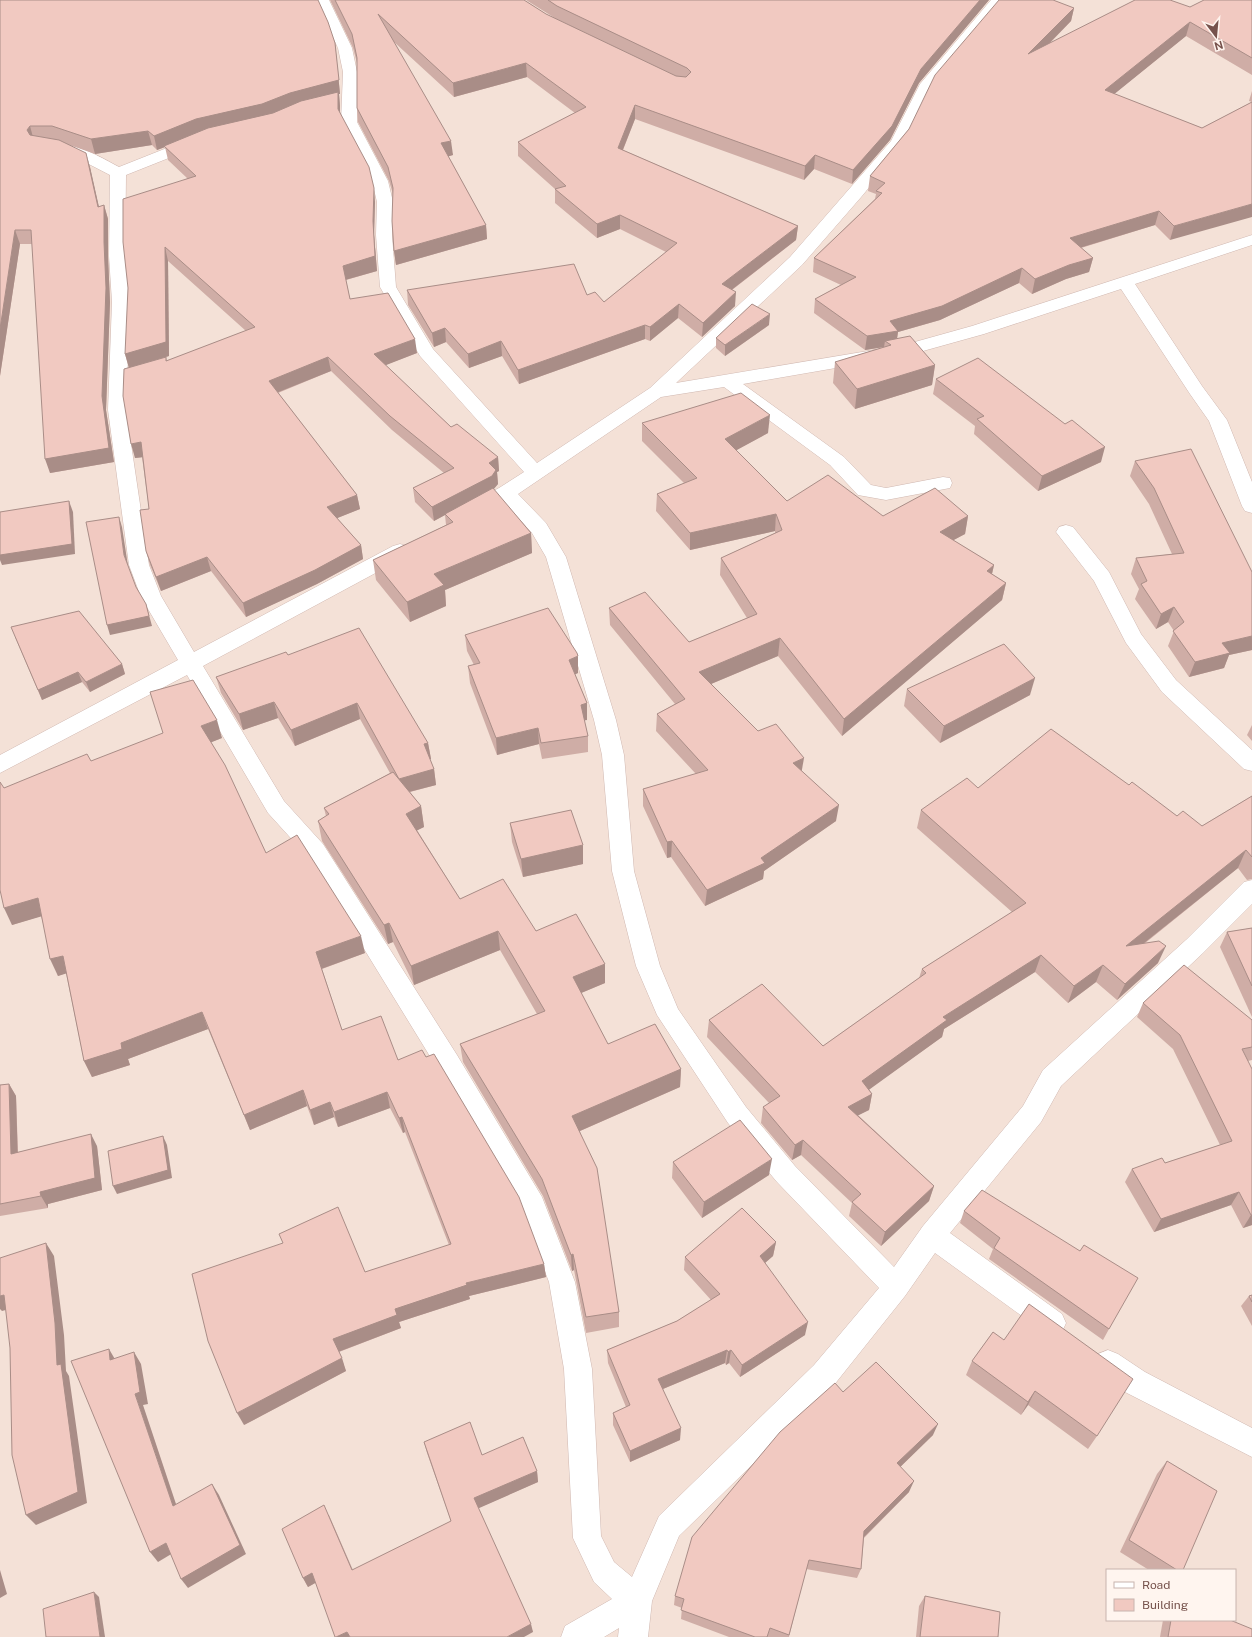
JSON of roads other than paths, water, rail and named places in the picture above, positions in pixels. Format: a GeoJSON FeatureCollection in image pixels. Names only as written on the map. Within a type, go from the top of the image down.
{"type":"FeatureCollection","features":[{"type":"Feature","properties":{"kind":"street"},"geometry":{"type":"LineString","coordinates":[[322,0],[345,48],[350,72],[342,99],[349,122],[380,181],[385,202],[384,235],[388,287],[426,352],[536,473]]}},
{"type":"Feature","properties":{"kind":"street"},"geometry":{"type":"LineString","coordinates":[[457,519],[506,493],[656,392],[796,261],[856,193],[898,142],[925,87],[999,0]]}},
{"type":"Feature","properties":{"kind":"street"},"geometry":{"type":"LineString","coordinates":[[40,145],[67,149],[118,173],[170,153],[205,137]]}},
{"type":"Feature","properties":{"kind":"street"},"geometry":{"type":"LineString","coordinates":[[118,173],[117,256],[122,302],[125,377],[117,410],[139,565],[151,597],[276,807],[315,850],[444,1056],[533,1205],[562,1282],[578,1369],[587,1538],[604,1572],[637,1601]]}},
{"type":"Feature","properties":{"kind":"street"},"geometry":{"type":"LineString","coordinates":[[656,392],[905,350],[978,330],[1252,240]]}},
{"type":"Feature","properties":{"kind":"street"},"geometry":{"type":"LineString","coordinates":[[1126,281],[1196,390],[1218,420],[1252,506]]}},
{"type":"Feature","properties":{"kind":"street"},"geometry":{"type":"LineString","coordinates":[[728,381],[837,461],[865,490],[886,494],[943,483]]}},
{"type":"Feature","properties":{"kind":"street"},"geometry":{"type":"LineString","coordinates":[[506,493],[539,528],[556,557],[605,720],[613,755],[623,871],[648,966],[669,1014],[737,1115],[786,1174],[896,1287]]}},
{"type":"Feature","properties":{"kind":"street"},"geometry":{"type":"LineString","coordinates":[[1066,532],[1102,577],[1133,638],[1169,686],[1252,764]]}},
{"type":"Feature","properties":{"kind":"street"},"geometry":{"type":"LineString","coordinates":[[0,766],[416,542]]}},
{"type":"Feature","properties":{"kind":"street"},"geometry":{"type":"LineString","coordinates":[[633,1637],[637,1601],[669,1526],[824,1376],[896,1287],[932,1235],[1032,1114],[1052,1078],[1195,946],[1252,889]]}},
{"type":"Feature","properties":{"kind":"street"},"geometry":{"type":"LineString","coordinates":[[932,1235],[1135,1382],[1252,1443]]}},
{"type":"Feature","properties":{"kind":"street"},"geometry":{"type":"LineString","coordinates":[[576,1637],[637,1601]]}}]}
